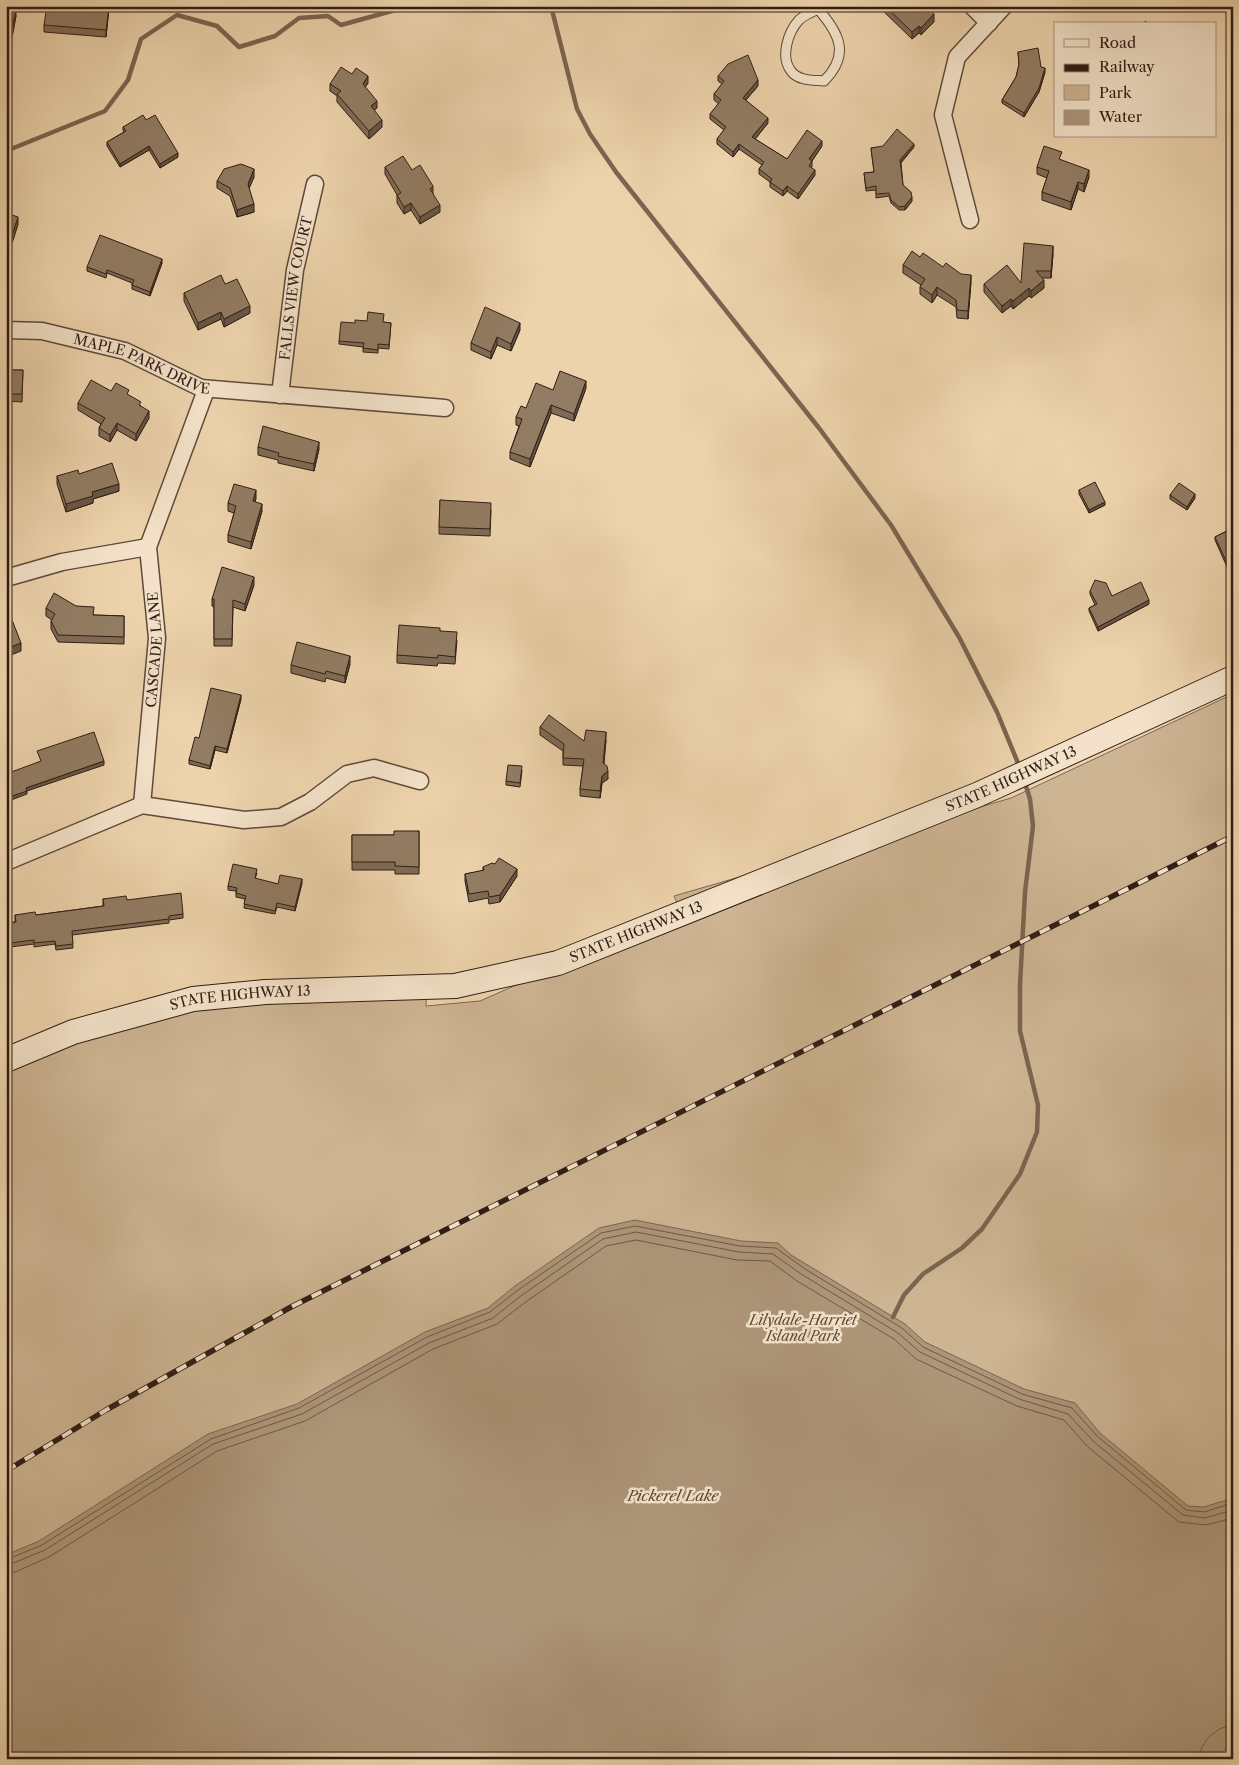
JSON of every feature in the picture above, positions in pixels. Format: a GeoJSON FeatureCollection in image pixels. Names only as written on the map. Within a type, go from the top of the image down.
{"type":"FeatureCollection","features":[{"type":"Feature","properties":{"kind":"street"},"geometry":{"type":"LineString","coordinates":[[972,6],[989,23]]}},
{"type":"Feature","properties":{"kind":"street"},"geometry":{"type":"LineString","coordinates":[[970,220],[943,115],[957,57],[1004,6]]}},
{"type":"Feature","properties":{"kind":"street","name":"FALLS VIEW COURT"},"geometry":{"type":"LineString","coordinates":[[280,395],[295,270],[315,184]]}},
{"type":"Feature","properties":{"kind":"street","name":"MAPLE PARK DRIVE"},"geometry":{"type":"LineString","coordinates":[[6,330],[42,331],[124,351],[201,388],[445,408]]}},
{"type":"Feature","properties":{"kind":"street","name":"CASCADE LANE"},"geometry":{"type":"LineString","coordinates":[[142,806],[157,638],[148,547],[206,390],[201,388]]}},
{"type":"Feature","properties":{"kind":"street"},"geometry":{"type":"LineString","coordinates":[[6,578],[62,562],[148,547]]}},
{"type":"Feature","properties":{"kind":"street","name":"STATE HIGHWAY 13"},"geometry":{"type":"LineString","coordinates":[[6,1060],[73,1032],[193,999],[265,992],[455,986],[558,963],[978,795],[1150,714],[1233,678]]}},
{"type":"Feature","properties":{"kind":"street"},"geometry":{"type":"LineString","coordinates":[[6,862],[142,806],[244,820],[281,817],[310,802],[347,774],[374,768],[420,780]]}},
{"type":"Feature","properties":{"kind":"lane"},"geometry":{"type":"LineString","coordinates":[[821,8],[840,42],[839,58],[835,70],[824,81],[806,80],[791,72],[786,60],[788,37],[800,20],[821,8]]}},
{"type":"Feature","properties":{"kind":"green space","name":"Lilydale-Harriet Island Park"},"geometry":{"type":"Polygon","coordinates":[[[1233,694],[1233,1759],[6,1759],[6,1066],[90,1025],[253,992],[427,981],[426,1006],[480,1001],[681,912],[674,896],[1011,798],[1233,694]]]}},
{"type":"Feature","properties":{"kind":"water","name":"Pickerel Lake"},"geometry":{"type":"Polygon","coordinates":[[[635,1220],[741,1241],[778,1243],[791,1255],[905,1324],[925,1342],[1024,1389],[1075,1403],[1100,1433],[1188,1506],[1204,1507],[1233,1498],[1233,1742],[1215,1759],[6,1759],[6,1555],[39,1541],[208,1434],[297,1404],[425,1332],[488,1308],[515,1286],[599,1228],[635,1220]]]}},
{"type":"Feature","properties":{"kind":"building"},"geometry":{"type":"Polygon","coordinates":[[[47,6],[109,6],[106,30],[44,25],[47,6]]]}},
{"type":"Feature","properties":{"kind":"building"},"geometry":{"type":"Polygon","coordinates":[[[885,6],[926,6],[934,14],[921,28],[919,26],[912,32],[885,6]]]}},
{"type":"Feature","properties":{"kind":"building"},"geometry":{"type":"Polygon","coordinates":[[[6,7],[16,8],[12,29],[6,28],[6,7]]]}},
{"type":"Feature","properties":{"kind":"building"},"geometry":{"type":"Polygon","coordinates":[[[1038,48],[1041,67],[1045,68],[1039,88],[1024,113],[1002,100],[1016,77],[1019,64],[1018,52],[1038,48]]]}},
{"type":"Feature","properties":{"kind":"building"},"geometry":{"type":"Polygon","coordinates":[[[748,55],[758,80],[743,98],[768,118],[752,137],[787,159],[807,130],[822,141],[809,159],[812,161],[809,166],[815,170],[798,194],[787,186],[783,191],[770,182],[772,179],[759,169],[764,162],[739,144],[733,152],[717,139],[726,127],[710,114],[721,100],[714,94],[724,81],[718,76],[728,64],[748,55]]]}},
{"type":"Feature","properties":{"kind":"building"},"geometry":{"type":"Polygon","coordinates":[[[341,67],[352,74],[356,68],[368,76],[363,84],[377,101],[371,106],[382,120],[369,131],[337,94],[341,91],[330,84],[341,67]]]}},
{"type":"Feature","properties":{"kind":"building"},"geometry":{"type":"Polygon","coordinates":[[[143,115],[146,120],[155,115],[178,153],[160,164],[149,146],[120,164],[107,142],[126,131],[123,127],[143,115]]]}},
{"type":"Feature","properties":{"kind":"building"},"geometry":{"type":"Polygon","coordinates":[[[897,129],[914,144],[900,160],[903,185],[911,192],[912,197],[905,206],[899,207],[891,200],[889,193],[876,194],[876,186],[866,188],[864,173],[874,172],[871,148],[883,146],[897,129]]]}},
{"type":"Feature","properties":{"kind":"building"},"geometry":{"type":"Polygon","coordinates":[[[1044,146],[1062,152],[1059,159],[1089,170],[1084,184],[1078,182],[1071,202],[1042,192],[1049,171],[1037,167],[1044,146]]]}},
{"type":"Feature","properties":{"kind":"building"},"geometry":{"type":"Polygon","coordinates":[[[403,156],[412,170],[420,165],[433,186],[430,189],[440,205],[420,217],[411,203],[404,207],[397,195],[401,193],[385,167],[403,156]]]}},
{"type":"Feature","properties":{"kind":"building"},"geometry":{"type":"Polygon","coordinates":[[[241,164],[254,169],[248,184],[254,204],[237,210],[230,188],[217,181],[224,169],[241,164]]]}},
{"type":"Feature","properties":{"kind":"building"},"geometry":{"type":"Polygon","coordinates":[[[6,213],[18,217],[12,235],[6,234],[6,213]]]}},
{"type":"Feature","properties":{"kind":"building"},"geometry":{"type":"Polygon","coordinates":[[[100,235],[162,259],[150,292],[132,285],[134,280],[107,270],[106,274],[87,267],[100,235]]]}},
{"type":"Feature","properties":{"kind":"building"},"geometry":{"type":"Polygon","coordinates":[[[1024,243],[1053,246],[1051,271],[1036,271],[1044,280],[1031,291],[1029,288],[1013,301],[1011,299],[1002,306],[984,284],[1007,265],[1021,283],[1024,243]]]}},
{"type":"Feature","properties":{"kind":"building"},"geometry":{"type":"Polygon","coordinates":[[[912,251],[920,257],[923,253],[943,267],[946,263],[961,274],[971,275],[968,311],[957,310],[956,300],[937,287],[932,295],[920,287],[925,279],[903,265],[912,251]]]}},
{"type":"Feature","properties":{"kind":"building"},"geometry":{"type":"Polygon","coordinates":[[[221,275],[225,284],[237,279],[250,306],[224,319],[221,312],[198,323],[184,293],[221,275]]]}},
{"type":"Feature","properties":{"kind":"building"},"geometry":{"type":"Polygon","coordinates":[[[485,307],[520,323],[511,344],[497,337],[491,352],[471,343],[485,307]]]}},
{"type":"Feature","properties":{"kind":"building"},"geometry":{"type":"Polygon","coordinates":[[[368,312],[384,314],[383,322],[391,323],[389,345],[378,344],[378,350],[363,348],[364,343],[339,341],[341,322],[355,323],[355,320],[367,321],[368,312]]]}},
{"type":"Feature","properties":{"kind":"building"},"geometry":{"type":"Polygon","coordinates":[[[6,370],[23,370],[22,394],[6,394],[6,370]]]}},
{"type":"Feature","properties":{"kind":"building"},"geometry":{"type":"Polygon","coordinates":[[[560,371],[586,381],[574,414],[551,405],[530,459],[510,452],[522,419],[516,417],[521,406],[526,408],[536,383],[553,390],[560,371]]]}},
{"type":"Feature","properties":{"kind":"building"},"geometry":{"type":"Polygon","coordinates":[[[91,380],[111,391],[116,383],[129,390],[127,394],[141,402],[139,405],[149,411],[136,434],[117,423],[110,435],[99,428],[105,418],[78,403],[91,380]]]}},
{"type":"Feature","properties":{"kind":"building"},"geometry":{"type":"Polygon","coordinates":[[[263,426],[319,442],[314,464],[278,456],[279,453],[258,447],[263,426]]]}},
{"type":"Feature","properties":{"kind":"building"},"geometry":{"type":"Polygon","coordinates":[[[112,463],[119,484],[92,492],[93,496],[66,504],[57,476],[78,470],[79,474],[112,463]]]}},
{"type":"Feature","properties":{"kind":"building"},"geometry":{"type":"Polygon","coordinates":[[[1095,482],[1105,502],[1089,510],[1079,490],[1095,482]]]}},
{"type":"Feature","properties":{"kind":"building"},"geometry":{"type":"Polygon","coordinates":[[[1179,483],[1195,494],[1187,507],[1170,495],[1179,483]]]}},
{"type":"Feature","properties":{"kind":"building"},"geometry":{"type":"Polygon","coordinates":[[[234,484],[256,490],[253,501],[262,504],[251,542],[228,535],[236,506],[228,503],[234,484]]]}},
{"type":"Feature","properties":{"kind":"building"},"geometry":{"type":"Polygon","coordinates":[[[6,500],[10,512],[6,513],[6,500]]]}},
{"type":"Feature","properties":{"kind":"building"},"geometry":{"type":"Polygon","coordinates":[[[440,500],[491,503],[490,529],[439,527],[440,500]]]}},
{"type":"Feature","properties":{"kind":"building"},"geometry":{"type":"Polygon","coordinates":[[[1233,528],[1233,574],[1232,574],[1215,537],[1233,528]]]}},
{"type":"Feature","properties":{"kind":"building"},"geometry":{"type":"Polygon","coordinates":[[[222,567],[254,577],[245,604],[233,600],[232,639],[214,639],[214,599],[212,599],[222,567]]]}},
{"type":"Feature","properties":{"kind":"building"},"geometry":{"type":"Polygon","coordinates":[[[1095,580],[1106,583],[1112,596],[1141,582],[1149,600],[1098,627],[1089,608],[1097,604],[1090,591],[1095,580]]]}},
{"type":"Feature","properties":{"kind":"building"},"geometry":{"type":"Polygon","coordinates":[[[54,593],[76,606],[94,607],[93,615],[124,616],[124,637],[58,635],[51,621],[55,614],[46,608],[54,593]]]}},
{"type":"Feature","properties":{"kind":"building"},"geometry":{"type":"Polygon","coordinates":[[[12,620],[21,643],[6,649],[6,623],[12,620]]]}},
{"type":"Feature","properties":{"kind":"building"},"geometry":{"type":"Polygon","coordinates":[[[399,625],[440,628],[440,631],[457,632],[455,657],[438,655],[437,658],[397,655],[399,625]]]}},
{"type":"Feature","properties":{"kind":"building"},"geometry":{"type":"Polygon","coordinates":[[[297,642],[350,656],[345,676],[326,671],[325,674],[291,665],[297,642]]]}},
{"type":"Feature","properties":{"kind":"building"},"geometry":{"type":"Polygon","coordinates":[[[211,688],[241,695],[227,749],[215,746],[210,766],[189,760],[195,737],[199,738],[211,688]]]}},
{"type":"Feature","properties":{"kind":"building"},"geometry":{"type":"Polygon","coordinates":[[[549,715],[584,741],[586,730],[606,732],[603,763],[607,766],[608,771],[602,776],[600,791],[580,789],[584,759],[563,758],[564,744],[540,727],[549,715]]]}},
{"type":"Feature","properties":{"kind":"building"},"geometry":{"type":"Polygon","coordinates":[[[94,732],[104,761],[26,788],[27,791],[6,798],[6,774],[41,761],[37,751],[94,732]]]}},
{"type":"Feature","properties":{"kind":"building"},"geometry":{"type":"Polygon","coordinates":[[[508,765],[522,766],[520,783],[506,781],[508,765]]]}},
{"type":"Feature","properties":{"kind":"building"},"geometry":{"type":"Polygon","coordinates":[[[394,831],[419,831],[419,867],[395,866],[395,862],[352,862],[352,835],[394,835],[394,831]]]}},
{"type":"Feature","properties":{"kind":"building"},"geometry":{"type":"Polygon","coordinates":[[[499,858],[517,869],[500,895],[489,897],[488,891],[469,894],[465,874],[484,870],[483,867],[492,863],[495,864],[499,858]]]}},
{"type":"Feature","properties":{"kind":"building"},"geometry":{"type":"Polygon","coordinates":[[[233,864],[257,869],[255,878],[278,884],[280,875],[302,879],[295,907],[277,903],[275,911],[244,904],[246,896],[236,893],[237,888],[228,886],[233,864]]]}},
{"type":"Feature","properties":{"kind":"building"},"geometry":{"type":"Polygon","coordinates":[[[181,893],[183,914],[169,916],[169,919],[72,931],[73,944],[56,946],[55,941],[34,943],[34,940],[10,943],[7,923],[16,922],[15,915],[35,912],[36,915],[104,906],[103,899],[126,896],[127,900],[181,893]]]}},
{"type":"Feature","properties":{"kind":"waterway"},"geometry":{"type":"LineString","coordinates":[[6,151],[105,111],[128,80],[141,39],[177,15],[217,26],[239,47],[275,36],[299,18],[328,16],[341,25],[410,6]]}},
{"type":"Feature","properties":{"kind":"waterway"},"geometry":{"type":"LineString","coordinates":[[551,6],[577,109],[590,134],[616,172],[819,428],[891,525],[959,637],[997,712],[1020,768]]}},
{"type":"Feature","properties":{"kind":"waterway"},"geometry":{"type":"LineString","coordinates":[[893,1317],[904,1295],[923,1274],[962,1248],[982,1229],[1020,1174],[1037,1132],[1038,1105],[1020,1031],[1020,985],[1025,892],[1033,826],[1030,799],[1024,780]]}},
{"type":"Feature","properties":{"kind":"railway"},"geometry":{"type":"LineString","coordinates":[[6,1471],[106,1410],[291,1307],[1233,836]]}}]}
